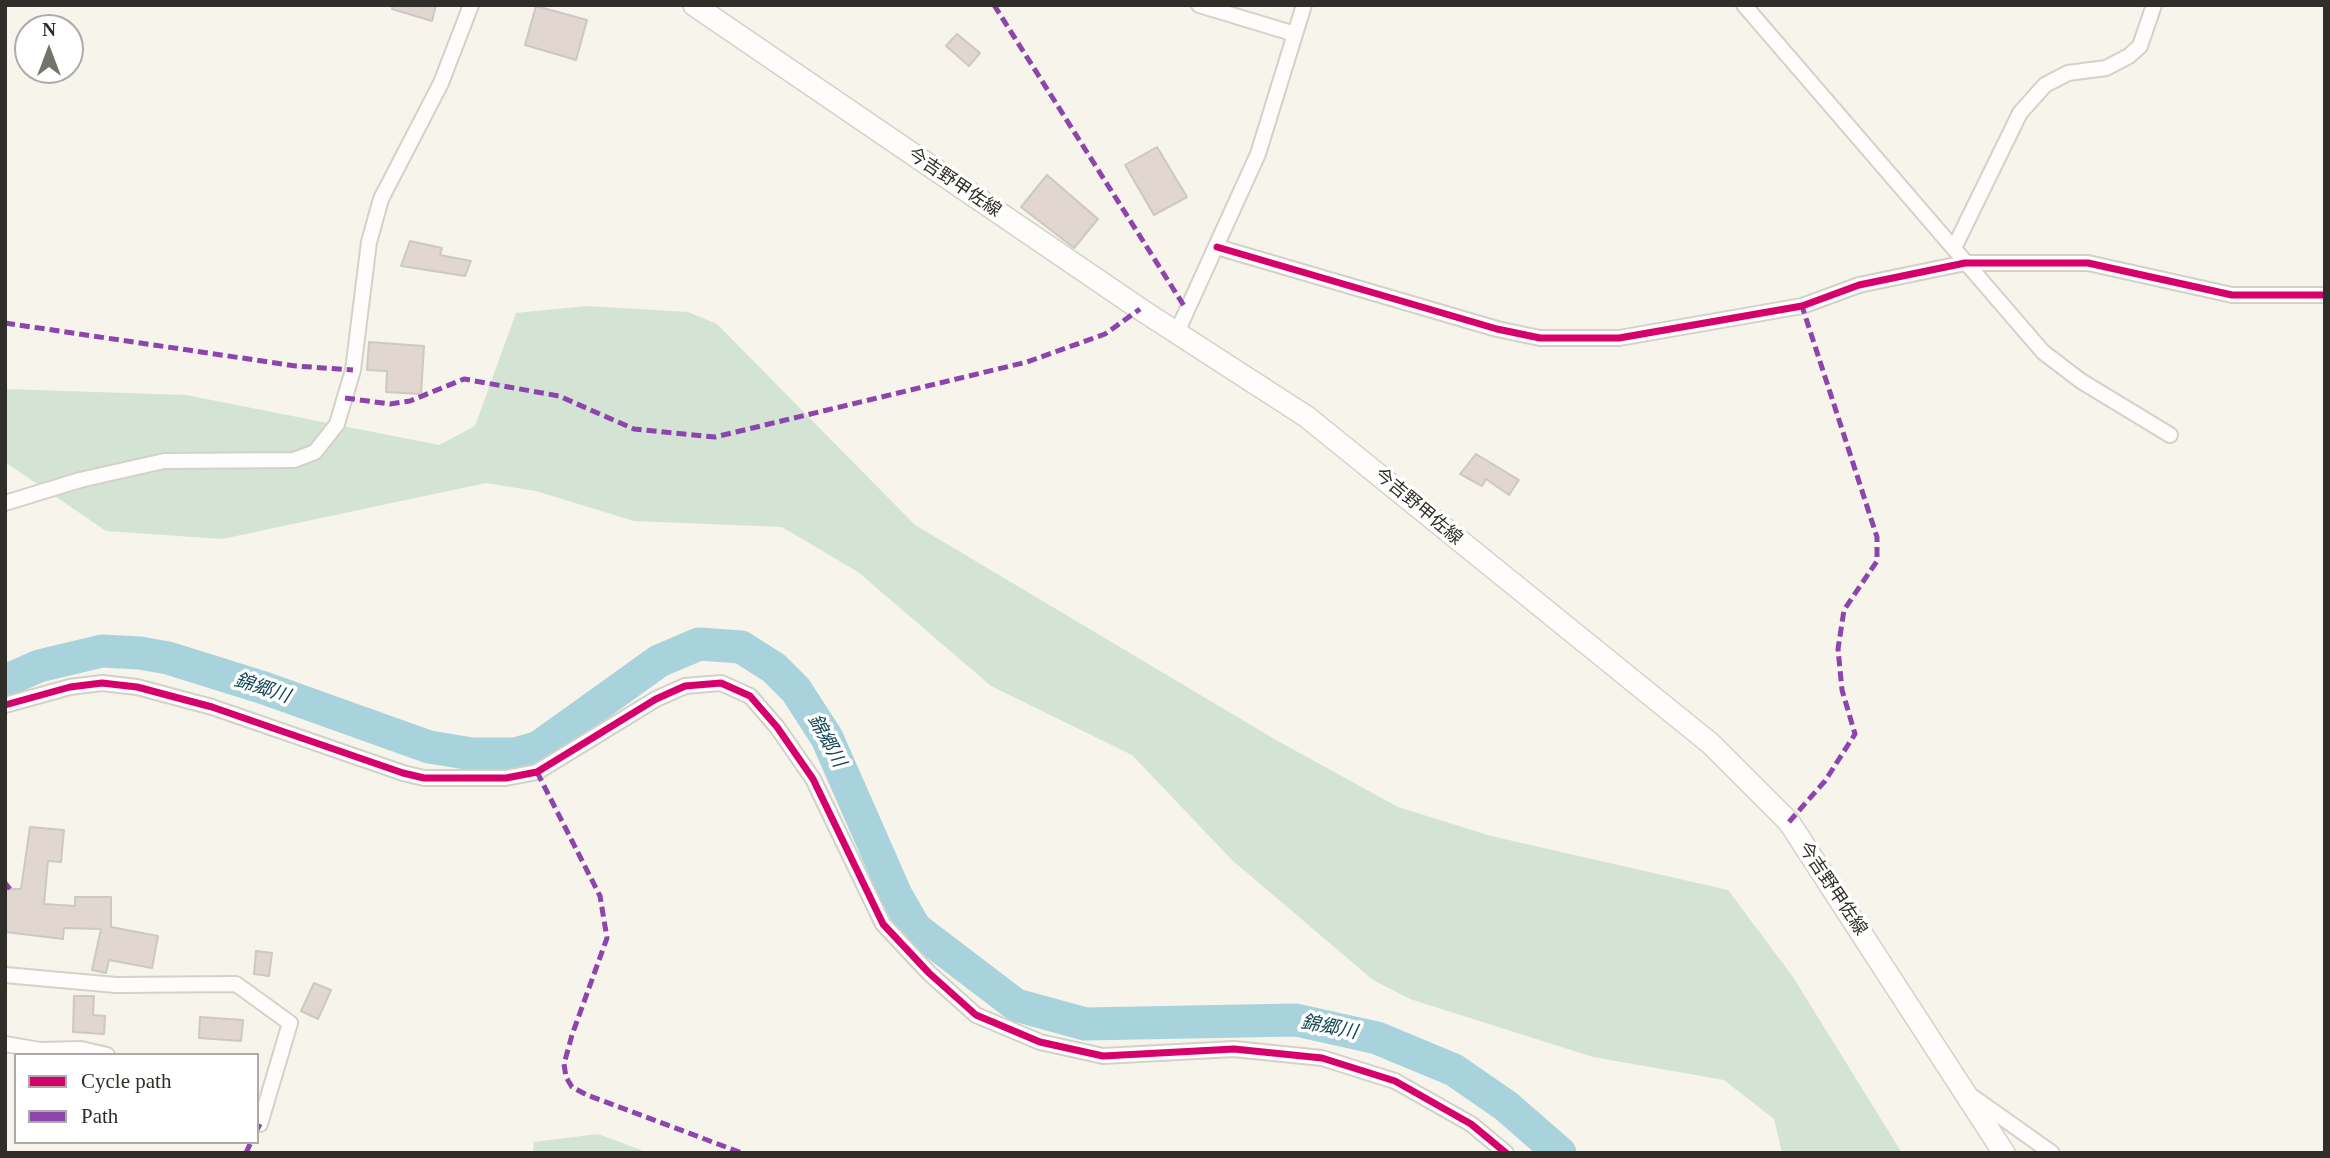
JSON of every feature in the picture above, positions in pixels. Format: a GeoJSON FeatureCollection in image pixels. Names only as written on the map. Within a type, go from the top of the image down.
{"type":"FeatureCollection","features":[{"type":"Feature","properties":{"kind":"main road","name":"今吉野甲佐線"},"geometry":{"type":"LineString","coordinates":[[694,5],[1177,332],[1228,363],[1337,440],[1711,744],[1788,822],[2004,1153]]}},
{"type":"Feature","properties":{"kind":"street"},"geometry":{"type":"LineString","coordinates":[[5,503],[80,480],[164,461],[294,460],[316,452],[337,424],[353,370],[369,242],[381,199],[441,83],[471,5]]}},
{"type":"Feature","properties":{"kind":"street"},"geometry":{"type":"LineString","coordinates":[[1199,5],[1295,34]]}},
{"type":"Feature","properties":{"kind":"street"},"geometry":{"type":"LineString","coordinates":[[1177,332],[1258,154],[1304,5]]}},
{"type":"Feature","properties":{"kind":"street"},"geometry":{"type":"LineString","coordinates":[[1744,5],[2043,352],[2081,381],[2170,435]]}},
{"type":"Feature","properties":{"kind":"street"},"geometry":{"type":"LineString","coordinates":[[1954,248],[2020,113],[2045,85],[2068,73],[2106,68],[2129,57],[2140,46],[2154,5]]}},
{"type":"Feature","properties":{"kind":"street"},"geometry":{"type":"LineString","coordinates":[[1217,247],[1497,329],[1540,338],[1619,338],[1802,306],[1859,285],[1965,263],[2088,262],[2176,285],[2232,295],[2325,295]]}},
{"type":"Feature","properties":{"kind":"street"},"geometry":{"type":"LineString","coordinates":[[5,705],[70,687],[102,683],[136,687],[212,707],[403,773],[424,778],[506,778],[537,772],[656,699],[685,686],[721,683],[750,696],[778,727],[813,779],[883,924],[929,973],[976,1015],[1040,1042],[1102,1056],[1234,1049],[1322,1058],[1395,1082],[1471,1124],[1506,1153]]}},
{"type":"Feature","properties":{"kind":"street"},"geometry":{"type":"LineString","coordinates":[[5,975],[116,985],[236,984],[290,1023],[259,1125]]}},
{"type":"Feature","properties":{"kind":"street"},"geometry":{"type":"LineString","coordinates":[[5,1044],[40,1050],[81,1049],[98,1053]]}},
{"type":"Feature","properties":{"kind":"street"},"geometry":{"type":"LineString","coordinates":[[1963,1091],[2052,1153]]}},
{"type":"Feature","properties":{"kind":"green space"},"geometry":{"type":"Polygon","coordinates":[[[587,306],[688,312],[717,324],[915,525],[1276,740],[1398,807],[1491,836],[1728,890],[1793,977],[1902,1153],[1782,1153],[1774,1119],[1724,1080],[1593,1057],[1410,999],[1373,980],[1232,860],[1132,755],[991,686],[858,572],[782,527],[634,521],[536,491],[486,483],[222,539],[106,531],[5,462],[5,389],[186,395],[439,445],[475,426],[516,313],[587,306]]]}},
{"type":"Feature","properties":{"kind":"green space"},"geometry":{"type":"Polygon","coordinates":[[[598,1134],[649,1153],[533,1153],[534,1142],[598,1134]]]}},
{"type":"Feature","properties":{"kind":"building"},"geometry":{"type":"Polygon","coordinates":[[[393,5],[436,5],[432,21],[392,9],[393,5]]]}},
{"type":"Feature","properties":{"kind":"building"},"geometry":{"type":"Polygon","coordinates":[[[536,6],[587,20],[576,60],[525,45],[536,6]]]}},
{"type":"Feature","properties":{"kind":"building"},"geometry":{"type":"Polygon","coordinates":[[[957,34],[980,53],[969,66],[946,46],[957,34]]]}},
{"type":"Feature","properties":{"kind":"building"},"geometry":{"type":"Polygon","coordinates":[[[1157,147],[1187,197],[1154,215],[1125,165],[1157,147]]]}},
{"type":"Feature","properties":{"kind":"building"},"geometry":{"type":"Polygon","coordinates":[[[1047,175],[1098,219],[1074,248],[1021,207],[1047,175]]]}},
{"type":"Feature","properties":{"kind":"building"},"geometry":{"type":"Polygon","coordinates":[[[410,241],[442,248],[440,255],[471,261],[465,276],[401,266],[410,241]]]}},
{"type":"Feature","properties":{"kind":"building"},"geometry":{"type":"Polygon","coordinates":[[[369,342],[424,346],[421,394],[386,392],[387,371],[367,370],[369,342]]]}},
{"type":"Feature","properties":{"kind":"building"},"geometry":{"type":"Polygon","coordinates":[[[1476,454],[1519,480],[1509,495],[1486,479],[1482,486],[1460,474],[1476,454]]]}},
{"type":"Feature","properties":{"kind":"building"},"geometry":{"type":"Polygon","coordinates":[[[30,827],[64,830],[61,862],[48,861],[44,904],[75,906],[75,897],[111,897],[111,927],[158,936],[152,968],[109,960],[106,973],[92,970],[101,929],[64,928],[63,939],[5,932],[5,889],[21,889],[30,827]]]}},
{"type":"Feature","properties":{"kind":"building"},"geometry":{"type":"Polygon","coordinates":[[[256,951],[272,953],[269,976],[254,974],[256,951]]]}},
{"type":"Feature","properties":{"kind":"building"},"geometry":{"type":"Polygon","coordinates":[[[314,983],[331,990],[318,1019],[301,1011],[314,983]]]}},
{"type":"Feature","properties":{"kind":"building"},"geometry":{"type":"Polygon","coordinates":[[[74,996],[94,996],[93,1015],[105,1016],[104,1034],[73,1032],[74,996]]]}},
{"type":"Feature","properties":{"kind":"building"},"geometry":{"type":"Polygon","coordinates":[[[200,1017],[243,1020],[241,1041],[199,1038],[200,1017]]]}},
{"type":"Feature","properties":{"kind":"waterway","name":"錦郷川"},"geometry":{"type":"LineString","coordinates":[[5,681],[39,666],[102,651],[140,653],[168,658],[264,688],[429,747],[472,754],[515,754],[539,747],[659,661],[699,644],[741,647],[774,668],[796,690],[827,738],[896,895],[915,928],[1016,1005],[1085,1024],[1296,1020],[1377,1038],[1454,1070],[1506,1106],[1560,1153]]}},
{"type":"Feature","properties":{"kind":"marked path"},"geometry":{"type":"LineString","coordinates":[[994,5],[1186,309]]}},
{"type":"Feature","properties":{"kind":"marked path"},"geometry":{"type":"LineString","coordinates":[[1789,822],[1825,781],[1855,734],[1842,690],[1838,649],[1844,610],[1877,561],[1877,537],[1802,306]]}},
{"type":"Feature","properties":{"kind":"marked path"},"geometry":{"type":"LineString","coordinates":[[345,398],[390,404],[410,401],[464,379],[559,396],[634,429],[715,437],[1027,362],[1105,334],[1140,309]]}},
{"type":"Feature","properties":{"kind":"marked path"},"geometry":{"type":"LineString","coordinates":[[5,323],[296,366],[353,370]]}},
{"type":"Feature","properties":{"kind":"marked path"},"geometry":{"type":"LineString","coordinates":[[537,772],[600,896],[607,938],[572,1035],[564,1064],[566,1077],[572,1087],[587,1095],[742,1153]]}},
{"type":"Feature","properties":{"kind":"marked path"},"geometry":{"type":"LineString","coordinates":[[5,883],[10,889]]}},
{"type":"Feature","properties":{"kind":"marked path"},"geometry":{"type":"LineString","coordinates":[[246,1153],[250,1144]]}},
{"type":"Feature","properties":{"kind":"cycle path"},"geometry":{"type":"LineString","coordinates":[[1217,247],[1497,329],[1540,338],[1619,338],[1802,306],[1859,285],[1965,263],[2088,263],[2232,295],[2325,295]]}},
{"type":"Feature","properties":{"kind":"cycle path"},"geometry":{"type":"LineString","coordinates":[[5,705],[70,687],[102,683],[137,687],[212,707],[403,773],[424,778],[506,778],[537,772],[656,699],[685,686],[721,683],[750,696],[777,727],[813,779],[883,924],[929,973],[976,1015],[1040,1042],[1103,1056],[1234,1049],[1322,1058],[1395,1081],[1471,1124],[1506,1153]]}}]}
